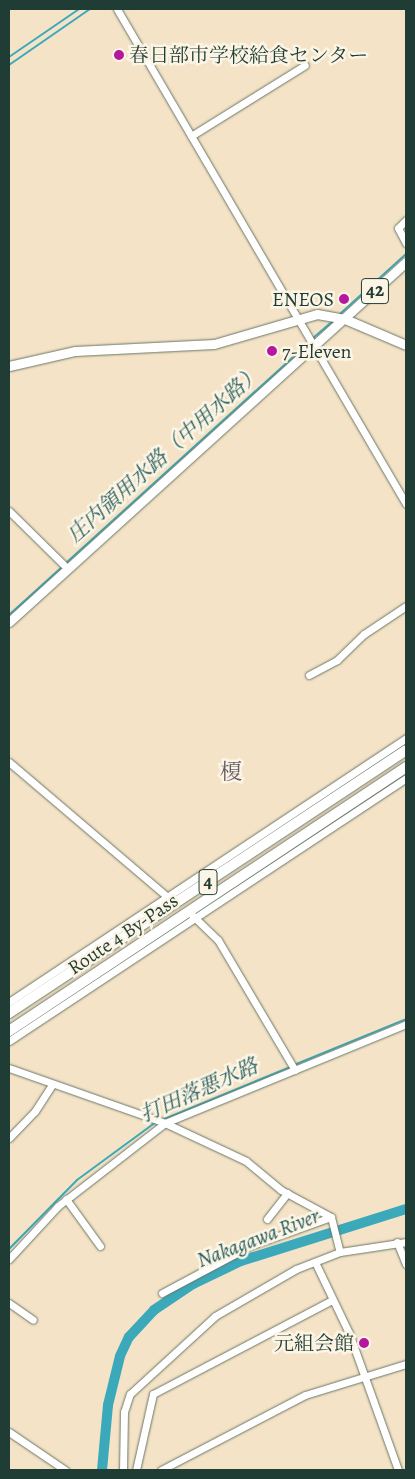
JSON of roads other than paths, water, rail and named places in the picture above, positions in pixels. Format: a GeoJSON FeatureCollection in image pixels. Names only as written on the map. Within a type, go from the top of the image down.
{"type":"FeatureCollection","features":[{"type":"Feature","properties":{"kind":"highway","name":"Route 4 By-Pass"},"geometry":{"type":"LineString","coordinates":[[9,1013],[171,900],[406,750]]}},
{"type":"Feature","properties":{"kind":"highway","name":"Route 4 By-Pass"},"geometry":{"type":"LineString","coordinates":[[14,1030],[192,915],[406,767]]}},
{"type":"Feature","properties":{"kind":"main road","name":"42"},"geometry":{"type":"LineString","coordinates":[[9,622],[406,262]]}},
{"type":"Feature","properties":{"kind":"main road"},"geometry":{"type":"LineString","coordinates":[[9,366],[75,351],[214,344],[296,317],[317,314],[345,319],[406,344]]}},
{"type":"Feature","properties":{"kind":"street"},"geometry":{"type":"LineString","coordinates":[[117,9],[406,504]]}},
{"type":"Feature","properties":{"kind":"street"},"geometry":{"type":"LineString","coordinates":[[191,136],[305,65]]}},
{"type":"Feature","properties":{"kind":"street"},"geometry":{"type":"LineString","coordinates":[[406,220],[398,228],[406,243]]}},
{"type":"Feature","properties":{"kind":"street"},"geometry":{"type":"LineString","coordinates":[[9,511],[67,568]]}},
{"type":"Feature","properties":{"kind":"street"},"geometry":{"type":"LineString","coordinates":[[309,676],[337,660],[364,634],[406,606]]}},
{"type":"Feature","properties":{"kind":"street"},"geometry":{"type":"LineString","coordinates":[[9,1002],[171,900],[406,738]]}},
{"type":"Feature","properties":{"kind":"street"},"geometry":{"type":"LineString","coordinates":[[9,762],[171,900]]}},
{"type":"Feature","properties":{"kind":"street"},"geometry":{"type":"LineString","coordinates":[[295,1070],[218,940],[192,915],[406,778]]}},
{"type":"Feature","properties":{"kind":"street"},"geometry":{"type":"LineString","coordinates":[[9,1259],[66,1199],[165,1123],[406,1024]]}},
{"type":"Feature","properties":{"kind":"street"},"geometry":{"type":"LineString","coordinates":[[9,1040],[14,1030]]}},
{"type":"Feature","properties":{"kind":"street"},"geometry":{"type":"LineString","coordinates":[[9,1068],[52,1085],[165,1123],[246,1161],[288,1193],[331,1217],[340,1252]]}},
{"type":"Feature","properties":{"kind":"street"},"geometry":{"type":"LineString","coordinates":[[9,1138],[35,1111],[52,1085]]}},
{"type":"Feature","properties":{"kind":"street"},"geometry":{"type":"LineString","coordinates":[[266,1219],[288,1193]]}},
{"type":"Feature","properties":{"kind":"street"},"geometry":{"type":"LineString","coordinates":[[66,1199],[100,1246]]}},
{"type":"Feature","properties":{"kind":"street"},"geometry":{"type":"LineString","coordinates":[[162,1293],[250,1246],[331,1217]]}},
{"type":"Feature","properties":{"kind":"street"},"geometry":{"type":"LineString","coordinates":[[397,1242],[406,1264]]}},
{"type":"Feature","properties":{"kind":"street"},"geometry":{"type":"LineString","coordinates":[[123,1470],[124,1412],[136,1387],[228,1305],[315,1262],[340,1252],[406,1242]]}},
{"type":"Feature","properties":{"kind":"street"},"geometry":{"type":"LineString","coordinates":[[315,1262],[366,1377],[398,1470]]}},
{"type":"Feature","properties":{"kind":"street"},"geometry":{"type":"LineString","coordinates":[[136,1470],[153,1394],[332,1300]]}},
{"type":"Feature","properties":{"kind":"street"},"geometry":{"type":"LineString","coordinates":[[9,1302],[33,1320]]}},
{"type":"Feature","properties":{"kind":"street"},"geometry":{"type":"LineString","coordinates":[[161,1470],[305,1395],[406,1364]]}},
{"type":"Feature","properties":{"kind":"street"},"geometry":{"type":"LineString","coordinates":[[9,1432],[65,1470]]}},
{"type":"Feature","properties":{"kind":"waterway"},"geometry":{"type":"LineString","coordinates":[[9,57],[79,9]]}},
{"type":"Feature","properties":{"kind":"waterway"},"geometry":{"type":"LineString","coordinates":[[9,65],[90,9]]}},
{"type":"Feature","properties":{"kind":"waterway","name":"庄内領用水路（中用水路）"},"geometry":{"type":"LineString","coordinates":[[340,314],[406,254]]}},
{"type":"Feature","properties":{"kind":"waterway","name":"庄内領用水路（中用水路）"},"geometry":{"type":"LineString","coordinates":[[312,339],[333,321]]}},
{"type":"Feature","properties":{"kind":"waterway","name":"庄内領用水路（中用水路）"},"geometry":{"type":"LineString","coordinates":[[66,563],[309,343]]}},
{"type":"Feature","properties":{"kind":"waterway","name":"庄内領用水路（中用水路）"},"geometry":{"type":"LineString","coordinates":[[9,615],[63,566]]}},
{"type":"Feature","properties":{"kind":"waterway","name":"打田落悪水路"},"geometry":{"type":"LineString","coordinates":[[294,1065],[406,1019]]}},
{"type":"Feature","properties":{"kind":"waterway","name":"打田落悪水路"},"geometry":{"type":"LineString","coordinates":[[162,1120],[290,1067]]}},
{"type":"Feature","properties":{"kind":"waterway","name":"打田落悪水路"},"geometry":{"type":"LineString","coordinates":[[9,1249],[77,1180],[156,1122]]}},
{"type":"Feature","properties":{"kind":"waterway","name":"Nakagawa River"},"geometry":{"type":"LineString","coordinates":[[102,1470],[108,1405],[120,1356],[129,1337],[154,1310],[193,1284],[241,1261],[406,1209]]}},
{"type":"Feature","properties":{"kind":"place","name":"春日部市学校給食センター"},"geometry":{"type":"Point","coordinates":[119,55]}},
{"type":"Feature","properties":{"kind":"place","name":"ENEOS"},"geometry":{"type":"Point","coordinates":[344,299]}},
{"type":"Feature","properties":{"kind":"place","name":"7-Eleven"},"geometry":{"type":"Point","coordinates":[272,351]}},
{"type":"Feature","properties":{"kind":"place","name":"元組会館"},"geometry":{"type":"Point","coordinates":[364,1343]}},
{"type":"Feature","properties":{"kind":"district","name":"榎"},"geometry":{"type":"Point","coordinates":[231,773]}}]}
